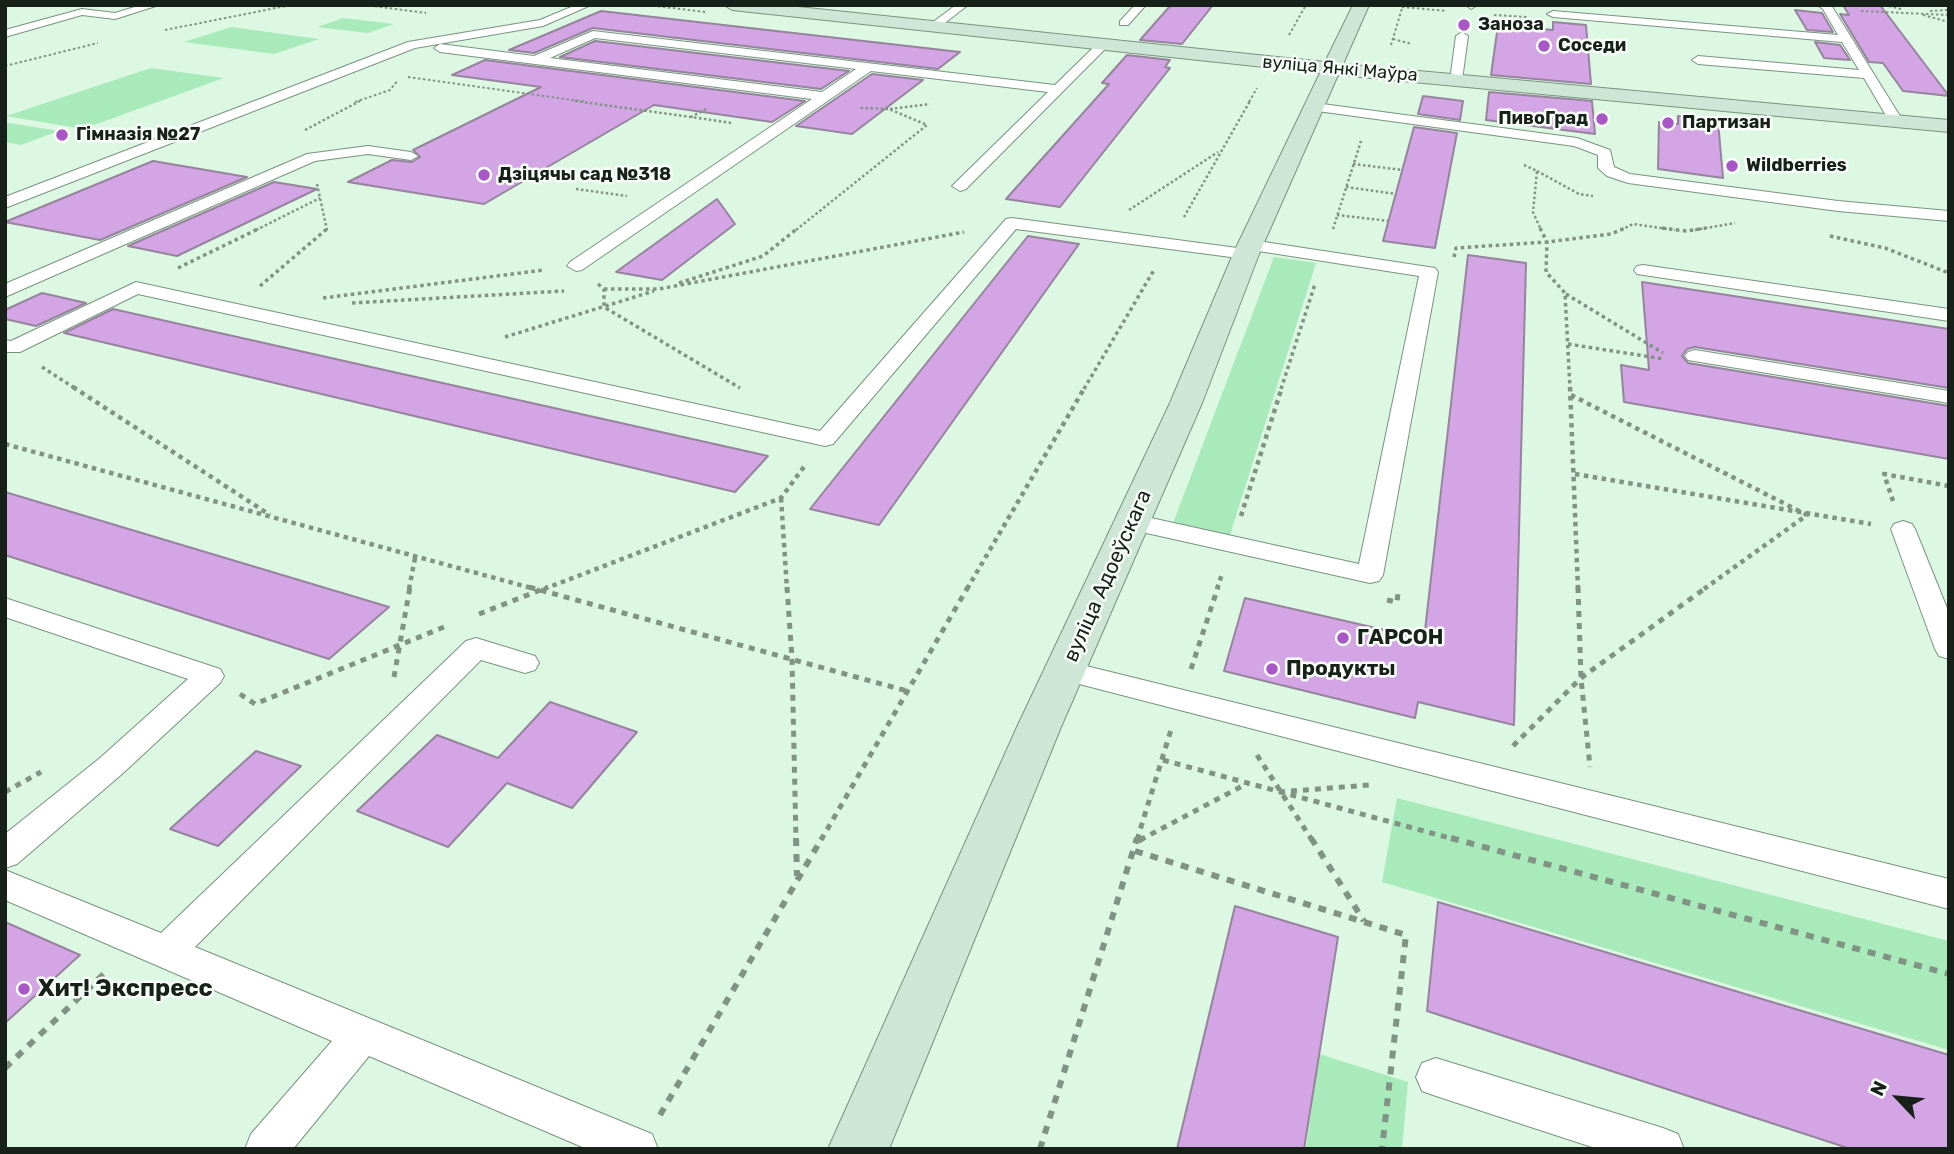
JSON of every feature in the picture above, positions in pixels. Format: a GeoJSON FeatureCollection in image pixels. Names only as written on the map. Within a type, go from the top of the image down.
{"type":"FeatureCollection","features":[{"type":"Feature","properties":{"kind":"main road","name":"вуліца Янкі Маўра"},"geometry":{"type":"LineString","coordinates":[[732,5],[1333,69],[1949,126]]}},
{"type":"Feature","properties":{"kind":"main road","name":"вуліца Адоеўскага"},"geometry":{"type":"LineString","coordinates":[[859,1149],[1021,769],[1186,403],[1249,250],[1361,5]]}},
{"type":"Feature","properties":{"kind":"lane"},"geometry":{"type":"LineString","coordinates":[[5,34],[82,12],[116,16],[155,5]]}},
{"type":"Feature","properties":{"kind":"lane"},"geometry":{"type":"LineString","coordinates":[[5,202],[412,45],[543,23],[586,5]]}},
{"type":"Feature","properties":{"kind":"lane"},"geometry":{"type":"LineString","coordinates":[[933,27],[963,5]]}},
{"type":"Feature","properties":{"kind":"lane"},"geometry":{"type":"LineString","coordinates":[[1124,23],[1141,5]]}},
{"type":"Feature","properties":{"kind":"lane"},"geometry":{"type":"LineString","coordinates":[[1825,8],[1896,121]]}},
{"type":"Feature","properties":{"kind":"lane"},"geometry":{"type":"LineString","coordinates":[[1553,14],[1846,39]]}},
{"type":"Feature","properties":{"kind":"lane"},"geometry":{"type":"LineString","coordinates":[[536,60],[593,34],[1059,89]]}},
{"type":"Feature","properties":{"kind":"lane"},"geometry":{"type":"LineString","coordinates":[[1456,80],[1462,36]]}},
{"type":"Feature","properties":{"kind":"lane"},"geometry":{"type":"LineString","coordinates":[[412,45],[823,96]]}},
{"type":"Feature","properties":{"kind":"lane"},"geometry":{"type":"LineString","coordinates":[[960,186],[1103,45]]}},
{"type":"Feature","properties":{"kind":"lane"},"geometry":{"type":"LineString","coordinates":[[1698,60],[1868,75]]}},
{"type":"Feature","properties":{"kind":"lane"},"geometry":{"type":"LineString","coordinates":[[576,266],[869,66]]}},
{"type":"Feature","properties":{"kind":"lane"},"geometry":{"type":"LineString","coordinates":[[1315,107],[1594,146],[1605,153],[1605,168],[1628,178],[1838,206],[1949,216]]}},
{"type":"Feature","properties":{"kind":"lane"},"geometry":{"type":"LineString","coordinates":[[5,291],[310,158],[369,150],[411,156]]}},
{"type":"Feature","properties":{"kind":"lane"},"geometry":{"type":"LineString","coordinates":[[9,347],[136,288],[825,439],[1012,222],[1170,244],[1324,256],[1429,272],[1370,575],[1133,522]]}},
{"type":"Feature","properties":{"kind":"lane"},"geometry":{"type":"LineString","coordinates":[[1643,270],[1949,315]]}},
{"type":"Feature","properties":{"kind":"lane"},"geometry":{"type":"LineString","coordinates":[[1685,359],[1949,397]]}},
{"type":"Feature","properties":{"kind":"lane"},"geometry":{"type":"LineString","coordinates":[[1903,529],[1949,649]]}},
{"type":"Feature","properties":{"kind":"lane"},"geometry":{"type":"LineString","coordinates":[[5,607],[210,676],[111,766],[5,854]]}},
{"type":"Feature","properties":{"kind":"lane"},"geometry":{"type":"LineString","coordinates":[[165,953],[476,648],[525,663]]}},
{"type":"Feature","properties":{"kind":"lane"},"geometry":{"type":"LineString","coordinates":[[1066,671],[1949,894]]}},
{"type":"Feature","properties":{"kind":"lane"},"geometry":{"type":"LineString","coordinates":[[5,884],[362,1035],[645,1137]]}},
{"type":"Feature","properties":{"kind":"lane"},"geometry":{"type":"LineString","coordinates":[[266,1149],[362,1035]]}},
{"type":"Feature","properties":{"kind":"lane"},"geometry":{"type":"LineString","coordinates":[[1436,1077],[1663,1149]]}},
{"type":"Feature","properties":{"kind":"path"},"geometry":{"type":"LineString","coordinates":[[1288,37],[1306,5]]}},
{"type":"Feature","properties":{"kind":"path"},"geometry":{"type":"LineString","coordinates":[[1390,48],[1402,6],[1409,5]]}},
{"type":"Feature","properties":{"kind":"path"},"geometry":{"type":"LineString","coordinates":[[1884,5],[1948,22]]}},
{"type":"Feature","properties":{"kind":"path"},"geometry":{"type":"LineString","coordinates":[[1825,8],[1949,15]]}},
{"type":"Feature","properties":{"kind":"path"},"geometry":{"type":"LineString","coordinates":[[1912,12],[1949,10]]}},
{"type":"Feature","properties":{"kind":"path"},"geometry":{"type":"LineString","coordinates":[[350,69],[691,117]]}},
{"type":"Feature","properties":{"kind":"path"},"geometry":{"type":"LineString","coordinates":[[230,309],[328,229],[302,135],[309,126],[354,103],[390,90],[401,76]]}},
{"type":"Feature","properties":{"kind":"path"},"geometry":{"type":"LineString","coordinates":[[645,1137],[1170,244],[1262,79]]}},
{"type":"Feature","properties":{"kind":"path"},"geometry":{"type":"LineString","coordinates":[[444,356],[763,256],[927,125],[889,109],[809,107]]}},
{"type":"Feature","properties":{"kind":"path"},"geometry":{"type":"LineString","coordinates":[[1040,1149],[1369,113]]}},
{"type":"Feature","properties":{"kind":"path"},"geometry":{"type":"LineString","coordinates":[[1093,233],[1220,151]]}},
{"type":"Feature","properties":{"kind":"path"},"geometry":{"type":"LineString","coordinates":[[1514,160],[1537,171],[1533,212],[1548,242],[1546,272],[1565,293],[1685,359]]}},
{"type":"Feature","properties":{"kind":"path"},"geometry":{"type":"LineString","coordinates":[[1353,164],[1403,170]]}},
{"type":"Feature","properties":{"kind":"path"},"geometry":{"type":"LineString","coordinates":[[1346,187],[1396,194]]}},
{"type":"Feature","properties":{"kind":"path"},"geometry":{"type":"LineString","coordinates":[[136,288],[320,198]]}},
{"type":"Feature","properties":{"kind":"path"},"geometry":{"type":"LineString","coordinates":[[1337,215],[1389,221]]}},
{"type":"Feature","properties":{"kind":"path"},"geometry":{"type":"LineString","coordinates":[[590,290],[659,289],[1012,222]]}},
{"type":"Feature","properties":{"kind":"path"},"geometry":{"type":"LineString","coordinates":[[1453,262],[1455,248],[1548,242],[1611,234],[1633,225],[1686,231],[1737,223]]}},
{"type":"Feature","properties":{"kind":"path"},"geometry":{"type":"LineString","coordinates":[[313,299],[576,266],[604,289]]}},
{"type":"Feature","properties":{"kind":"path"},"geometry":{"type":"LineString","coordinates":[[604,289],[604,307]]}},
{"type":"Feature","properties":{"kind":"path"},"geometry":{"type":"LineString","coordinates":[[341,303],[576,290]]}},
{"type":"Feature","properties":{"kind":"path"},"geometry":{"type":"LineString","coordinates":[[1565,293],[1575,474],[1581,678],[1594,803]]}},
{"type":"Feature","properties":{"kind":"path"},"geometry":{"type":"LineString","coordinates":[[604,307],[744,390]]}},
{"type":"Feature","properties":{"kind":"path"},"geometry":{"type":"LineString","coordinates":[[9,347],[273,518]]}},
{"type":"Feature","properties":{"kind":"path"},"geometry":{"type":"LineString","coordinates":[[1571,394],[1807,515]]}},
{"type":"Feature","properties":{"kind":"path"},"geometry":{"type":"LineString","coordinates":[[476,615],[781,498],[825,439]]}},
{"type":"Feature","properties":{"kind":"path"},"geometry":{"type":"LineString","coordinates":[[5,444],[907,691]]}},
{"type":"Feature","properties":{"kind":"path"},"geometry":{"type":"LineString","coordinates":[[1575,474],[1903,529],[1884,474],[1949,486]]}},
{"type":"Feature","properties":{"kind":"path"},"geometry":{"type":"LineString","coordinates":[[781,498],[792,659],[797,877]]}},
{"type":"Feature","properties":{"kind":"path"},"geometry":{"type":"LineString","coordinates":[[1484,775],[1581,678],[1807,515]]}},
{"type":"Feature","properties":{"kind":"path"},"geometry":{"type":"LineString","coordinates":[[1384,599],[1397,603],[1399,589]]}},
{"type":"Feature","properties":{"kind":"path"},"geometry":{"type":"LineString","coordinates":[[210,676],[255,704],[451,625]]}},
{"type":"Feature","properties":{"kind":"path"},"geometry":{"type":"LineString","coordinates":[[1233,714],[1279,792],[1364,922]]}},
{"type":"Feature","properties":{"kind":"path"},"geometry":{"type":"LineString","coordinates":[[1163,760],[1949,974]]}},
{"type":"Feature","properties":{"kind":"path"},"geometry":{"type":"LineString","coordinates":[[5,792],[41,772]]}},
{"type":"Feature","properties":{"kind":"path"},"geometry":{"type":"LineString","coordinates":[[1138,841],[1249,783]]}},
{"type":"Feature","properties":{"kind":"path"},"geometry":{"type":"LineString","coordinates":[[1279,792],[1375,784]]}},
{"type":"Feature","properties":{"kind":"path"},"geometry":{"type":"LineString","coordinates":[[1135,851],[1406,935],[1382,1149]]}},
{"type":"Feature","properties":{"kind":"green space"},"geometry":{"type":"Polygon","coordinates":[[[343,18],[394,24],[368,33],[317,27],[343,18]]]}},
{"type":"Feature","properties":{"kind":"green space"},"geometry":{"type":"Polygon","coordinates":[[[231,27],[319,39],[274,54],[184,42],[231,27]]]}},
{"type":"Feature","properties":{"kind":"green space"},"geometry":{"type":"Polygon","coordinates":[[[151,68],[224,78],[83,129],[6,116],[151,68]]]}},
{"type":"Feature","properties":{"kind":"green space"},"geometry":{"type":"Polygon","coordinates":[[[5,124],[59,131],[21,145],[5,142],[5,124]]]}},
{"type":"Feature","properties":{"kind":"green space"},"geometry":{"type":"Polygon","coordinates":[[[1274,257],[1316,263],[1229,538],[1173,523],[1274,257]]]}},
{"type":"Feature","properties":{"kind":"green space"},"geometry":{"type":"Polygon","coordinates":[[[1397,798],[1949,941],[1949,1050],[1382,882],[1397,798]]]}},
{"type":"Feature","properties":{"kind":"green space"},"geometry":{"type":"Polygon","coordinates":[[[1319,1054],[1408,1082],[1402,1149],[1306,1149],[1319,1054]]]}},
{"type":"Feature","properties":{"kind":"building"},"geometry":{"type":"Polygon","coordinates":[[[1171,5],[1213,5],[1182,44],[1140,40],[1171,5]]]}},
{"type":"Feature","properties":{"kind":"building"},"geometry":{"type":"Polygon","coordinates":[[[1843,5],[1880,5],[1949,96],[1903,91],[1883,63],[1869,62],[1840,14],[1849,15],[1843,5]]]}},
{"type":"Feature","properties":{"kind":"building"},"geometry":{"type":"Polygon","coordinates":[[[1795,10],[1822,13],[1833,32],[1807,30],[1795,10]]]}},
{"type":"Feature","properties":{"kind":"building"},"geometry":{"type":"Polygon","coordinates":[[[601,11],[960,52],[938,69],[593,28],[534,53],[509,50],[601,11]]]}},
{"type":"Feature","properties":{"kind":"building"},"geometry":{"type":"Polygon","coordinates":[[[1553,22],[1586,25],[1591,84],[1491,75],[1498,25],[1553,30],[1553,22]]]}},
{"type":"Feature","properties":{"kind":"building"},"geometry":{"type":"Polygon","coordinates":[[[595,41],[849,71],[821,89],[560,57],[595,41]]]}},
{"type":"Feature","properties":{"kind":"building"},"geometry":{"type":"Polygon","coordinates":[[[1815,42],[1840,45],[1850,60],[1824,58],[1815,42]]]}},
{"type":"Feature","properties":{"kind":"building"},"geometry":{"type":"Polygon","coordinates":[[[1127,55],[1170,60],[1165,67],[1170,68],[1060,207],[1006,199],[1109,84],[1102,83],[1127,55]]]}},
{"type":"Feature","properties":{"kind":"building"},"geometry":{"type":"Polygon","coordinates":[[[485,60],[805,101],[772,122],[654,105],[484,204],[348,182],[392,160],[412,162],[420,157],[413,150],[541,87],[452,75],[485,60]]]}},
{"type":"Feature","properties":{"kind":"building"},"geometry":{"type":"Polygon","coordinates":[[[872,74],[923,80],[852,134],[796,126],[872,74]]]}},
{"type":"Feature","properties":{"kind":"building"},"geometry":{"type":"Polygon","coordinates":[[[1489,92],[1592,101],[1595,134],[1486,120],[1489,92]]]}},
{"type":"Feature","properties":{"kind":"building"},"geometry":{"type":"Polygon","coordinates":[[[1423,96],[1463,101],[1460,120],[1418,114],[1423,96]]]}},
{"type":"Feature","properties":{"kind":"building"},"geometry":{"type":"Polygon","coordinates":[[[1678,116],[1718,121],[1723,178],[1658,169],[1659,122],[1678,124],[1678,116]]]}},
{"type":"Feature","properties":{"kind":"building"},"geometry":{"type":"Polygon","coordinates":[[[1414,127],[1457,133],[1435,248],[1383,241],[1414,127]]]}},
{"type":"Feature","properties":{"kind":"building"},"geometry":{"type":"Polygon","coordinates":[[[153,161],[247,177],[100,240],[5,222],[153,161]]]}},
{"type":"Feature","properties":{"kind":"building"},"geometry":{"type":"Polygon","coordinates":[[[274,182],[317,189],[177,256],[128,246],[274,182]]]}},
{"type":"Feature","properties":{"kind":"building"},"geometry":{"type":"Polygon","coordinates":[[[717,199],[735,224],[662,280],[616,272],[717,199]]]}},
{"type":"Feature","properties":{"kind":"building"},"geometry":{"type":"Polygon","coordinates":[[[1028,236],[1079,244],[879,525],[810,509],[1028,236]]]}},
{"type":"Feature","properties":{"kind":"building"},"geometry":{"type":"Polygon","coordinates":[[[1468,255],[1526,263],[1514,725],[1418,702],[1415,718],[1224,671],[1245,598],[1424,639],[1468,255]]]}},
{"type":"Feature","properties":{"kind":"building"},"geometry":{"type":"Polygon","coordinates":[[[1642,282],[1949,329],[1949,388],[1695,347],[1687,349],[1682,356],[1688,363],[1949,406],[1949,459],[1624,402],[1621,365],[1649,370],[1642,282]]]}},
{"type":"Feature","properties":{"kind":"building"},"geometry":{"type":"Polygon","coordinates":[[[42,293],[86,303],[36,326],[5,319],[5,310],[42,293]]]}},
{"type":"Feature","properties":{"kind":"building"},"geometry":{"type":"Polygon","coordinates":[[[113,309],[768,456],[735,492],[64,333],[113,309]]]}},
{"type":"Feature","properties":{"kind":"building"},"geometry":{"type":"Polygon","coordinates":[[[5,492],[389,607],[329,659],[5,555],[5,492]]]}},
{"type":"Feature","properties":{"kind":"building"},"geometry":{"type":"Polygon","coordinates":[[[550,702],[637,732],[572,808],[507,783],[448,847],[357,811],[437,735],[498,758],[550,702]]]}},
{"type":"Feature","properties":{"kind":"building"},"geometry":{"type":"Polygon","coordinates":[[[256,751],[301,766],[218,846],[170,829],[256,751]]]}},
{"type":"Feature","properties":{"kind":"building"},"geometry":{"type":"Polygon","coordinates":[[[1438,902],[1949,1055],[1949,1149],[1851,1149],[1427,1011],[1438,902]]]}},
{"type":"Feature","properties":{"kind":"building"},"geometry":{"type":"Polygon","coordinates":[[[1235,906],[1338,937],[1304,1149],[1177,1149],[1235,906]]]}},
{"type":"Feature","properties":{"kind":"building","name":"Хит! Экспресс"},"geometry":{"type":"Polygon","coordinates":[[[5,922],[80,955],[5,1023],[5,922]]]}},
{"type":"Feature","properties":{"kind":"place","name":"Заноза"},"geometry":{"type":"Point","coordinates":[1464,25]}},
{"type":"Feature","properties":{"kind":"place","name":"Соседи"},"geometry":{"type":"Point","coordinates":[1544,46]}},
{"type":"Feature","properties":{"kind":"place","name":"ПивоГрад"},"geometry":{"type":"Point","coordinates":[1602,119]}},
{"type":"Feature","properties":{"kind":"place","name":"Партизан"},"geometry":{"type":"Point","coordinates":[1668,123]}},
{"type":"Feature","properties":{"kind":"place","name":"Гімназія №27"},"geometry":{"type":"Point","coordinates":[62,135]}},
{"type":"Feature","properties":{"kind":"place","name":"Wildberries"},"geometry":{"type":"Point","coordinates":[1732,166]}},
{"type":"Feature","properties":{"kind":"place","name":"Дзіцячы сад №318"},"geometry":{"type":"Point","coordinates":[484,175]}},
{"type":"Feature","properties":{"kind":"place","name":"ГАРСОН"},"geometry":{"type":"Point","coordinates":[1343,638]}},
{"type":"Feature","properties":{"kind":"place","name":"Продукты"},"geometry":{"type":"Point","coordinates":[1272,669]}},
{"type":"Feature","properties":{"kind":"place","name":"Хит! Экспресс"},"geometry":{"type":"Point","coordinates":[24,989]}}]}
